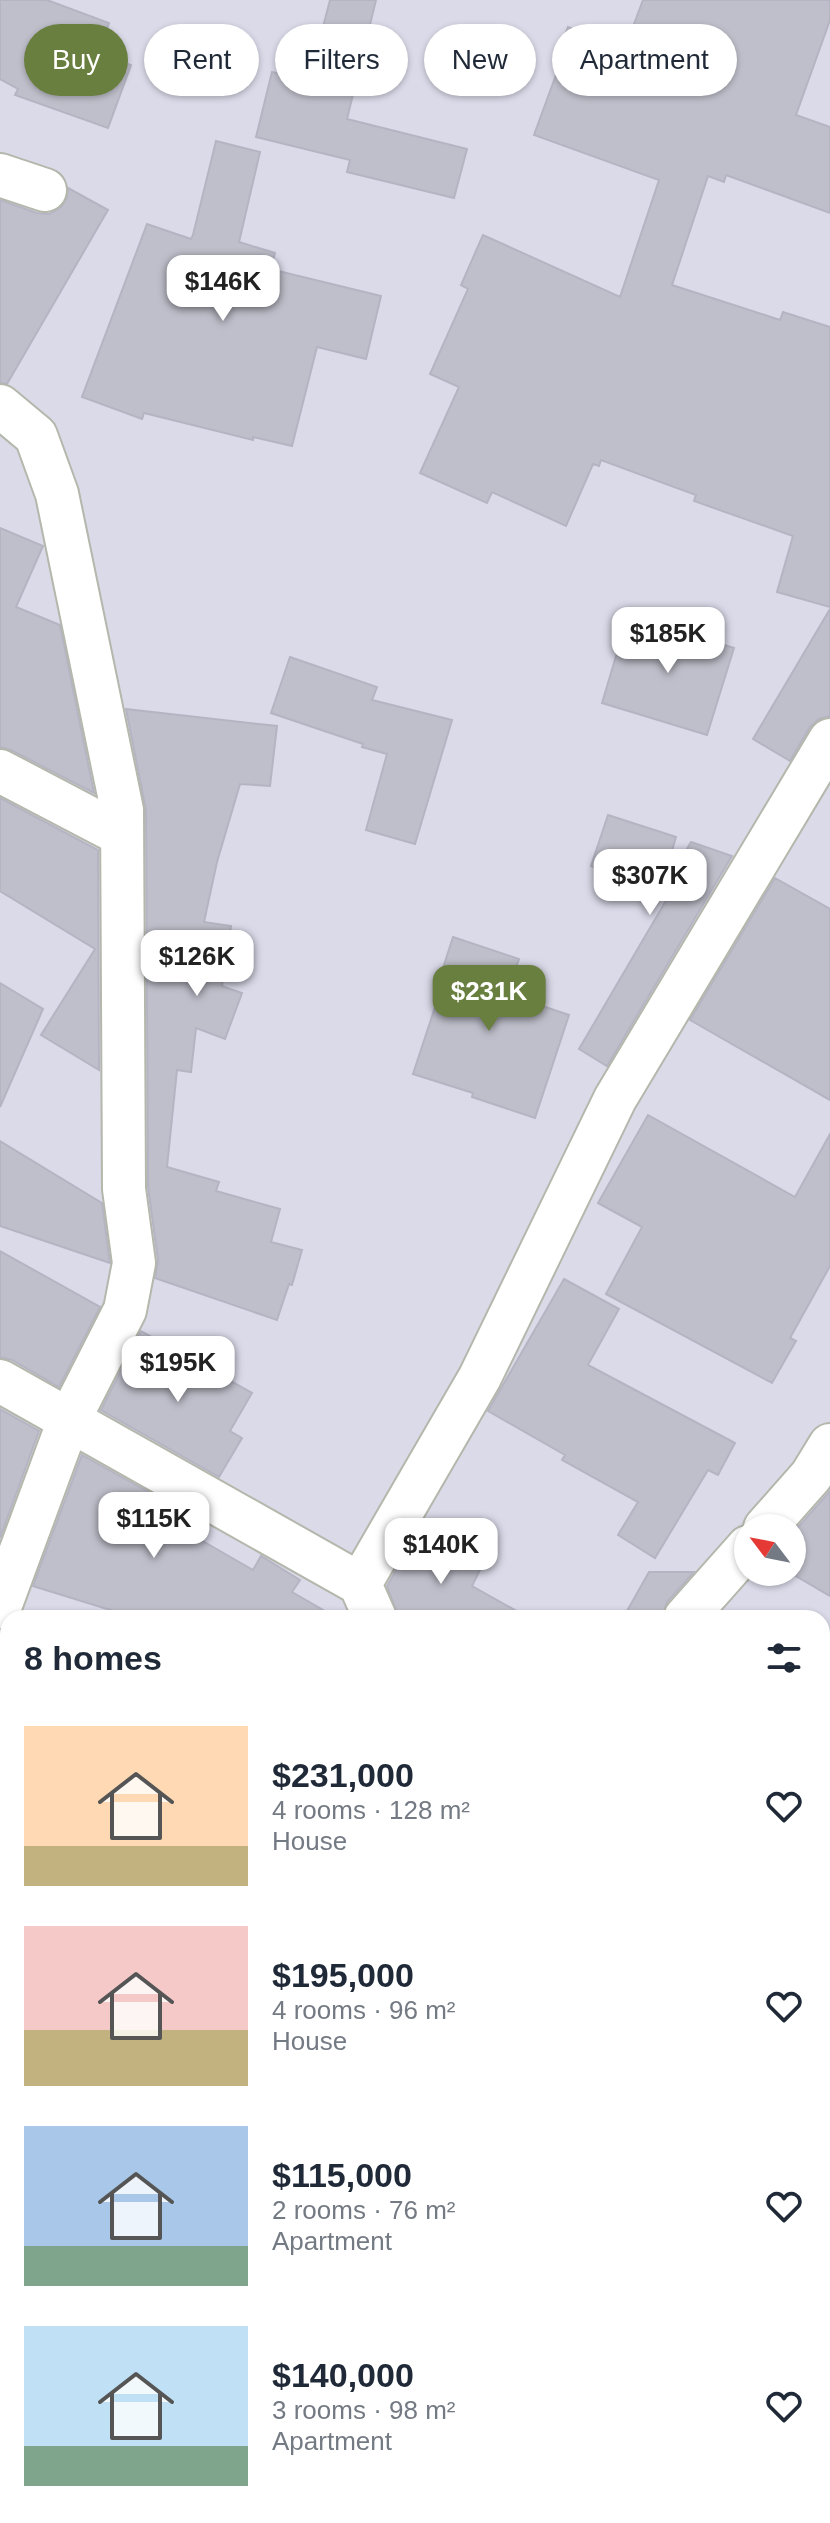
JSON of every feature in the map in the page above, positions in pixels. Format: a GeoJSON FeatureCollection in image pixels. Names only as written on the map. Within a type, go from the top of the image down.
{"type":"FeatureCollection","features":[{"type":"Feature","properties":{"kind":"street"},"geometry":{"type":"LineString","coordinates":[[0,175],[45,190]]}},
{"type":"Feature","properties":{"kind":"street"},"geometry":{"type":"LineString","coordinates":[[0,406],[36,436],[57,494],[122,810],[124,1189],[134,1263],[125,1310],[69,1420],[0,1607]]}},
{"type":"Feature","properties":{"kind":"street"},"geometry":{"type":"LineString","coordinates":[[0,1381],[368,1601],[615,1099],[830,740]]}},
{"type":"Feature","properties":{"kind":"street"},"geometry":{"type":"LineString","coordinates":[[0,771],[122,835]]}},
{"type":"Feature","properties":{"kind":"street"},"geometry":{"type":"LineString","coordinates":[[777,1514],[811,1476],[830,1445]]}},
{"type":"Feature","properties":{"kind":"street"},"geometry":{"type":"LineString","coordinates":[[692,1610],[734,1563]]}},
{"type":"Feature","properties":{"kind":"building"},"geometry":{"type":"Polygon","coordinates":[[[0,0],[47,0],[109,23],[24,24],[24,96],[120,96],[108,128],[15,95],[18,89],[0,79],[0,0]]]}},
{"type":"Feature","properties":{"kind":"building"},"geometry":{"type":"Polygon","coordinates":[[[330,0],[376,0],[370,24],[324,24],[330,0]]]}},
{"type":"Feature","properties":{"kind":"building"},"geometry":{"type":"Polygon","coordinates":[[[643,0],[830,0],[830,20],[796,115],[830,127],[830,213],[726,175],[724,182],[708,176],[672,285],[780,320],[783,312],[830,327],[830,607],[777,592],[793,536],[694,501],[696,495],[601,460],[599,466],[593,464],[566,526],[492,492],[487,503],[420,473],[459,387],[430,374],[468,289],[461,285],[483,235],[620,297],[659,180],[534,135],[552,86],[552,96],[737,96],[737,24],[634,24],[643,0]]]}},
{"type":"Feature","properties":{"kind":"building"},"geometry":{"type":"Polygon","coordinates":[[[272,72],[275,73],[275,96],[353,96],[347,119],[467,149],[454,198],[347,172],[350,160],[256,137],[272,72]]]}},
{"type":"Feature","properties":{"kind":"building"},"geometry":{"type":"Polygon","coordinates":[[[216,141],[260,152],[239,242],[275,253],[270,269],[381,296],[366,359],[317,347],[292,446],[253,437],[253,440],[144,413],[142,419],[82,397],[147,224],[191,239],[216,141]]]}},
{"type":"Feature","properties":{"kind":"building"},"geometry":{"type":"Polygon","coordinates":[[[68,188],[108,210],[7,384],[0,383],[0,200],[49,214],[61,207],[67,198],[68,188]]]}},
{"type":"Feature","properties":{"kind":"building"},"geometry":{"type":"Polygon","coordinates":[[[0,528],[43,546],[16,607],[60,625],[94,793],[0,747],[0,528]]]}},
{"type":"Feature","properties":{"kind":"building"},"geometry":{"type":"Polygon","coordinates":[[[830,609],[830,716],[819,719],[810,727],[790,761],[753,739],[830,609]]]}},
{"type":"Feature","properties":{"kind":"building"},"geometry":{"type":"Polygon","coordinates":[[[628,616],[734,648],[707,735],[602,703],[628,616]]]}},
{"type":"Feature","properties":{"kind":"building"},"geometry":{"type":"Polygon","coordinates":[[[290,657],[377,687],[372,700],[452,720],[415,844],[366,830],[387,754],[271,713],[290,657]]]}},
{"type":"Feature","properties":{"kind":"building"},"geometry":{"type":"Polygon","coordinates":[[[126,709],[277,726],[270,786],[240,784],[217,862],[204,922],[231,926],[222,986],[242,993],[225,1039],[196,1028],[191,1072],[177,1070],[167,1167],[219,1182],[216,1191],[280,1209],[271,1242],[302,1250],[277,1320],[155,1278],[158,1260],[148,1187],[146,810],[126,709]]]}},
{"type":"Feature","properties":{"kind":"building"},"geometry":{"type":"Polygon","coordinates":[[[0,798],[98,850],[99,1070],[41,1035],[95,949],[0,891],[0,798]]]}},
{"type":"Feature","properties":{"kind":"building"},"geometry":{"type":"Polygon","coordinates":[[[608,815],[676,837],[671,854],[681,859],[691,842],[732,856],[607,1066],[579,1049],[671,892],[591,866],[608,815]]]}},
{"type":"Feature","properties":{"kind":"building"},"geometry":{"type":"Polygon","coordinates":[[[775,878],[830,909],[830,1100],[690,1020],[775,878]]]}},
{"type":"Feature","properties":{"kind":"building"},"geometry":{"type":"Polygon","coordinates":[[[453,937],[519,959],[506,994],[569,1015],[535,1118],[472,1097],[473,1093],[413,1074],[438,998],[434,996],[453,937]]]}},
{"type":"Feature","properties":{"kind":"building"},"geometry":{"type":"Polygon","coordinates":[[[0,983],[43,1009],[0,1107],[0,983]]]}},
{"type":"Feature","properties":{"kind":"building"},"geometry":{"type":"Polygon","coordinates":[[[648,1115],[795,1197],[830,1134],[830,1266],[790,1338],[796,1341],[772,1383],[606,1294],[642,1227],[598,1203],[648,1115]]]}},
{"type":"Feature","properties":{"kind":"building"},"geometry":{"type":"Polygon","coordinates":[[[0,1141],[102,1203],[110,1263],[0,1226],[0,1141]]]}},
{"type":"Feature","properties":{"kind":"building"},"geometry":{"type":"Polygon","coordinates":[[[0,1251],[100,1307],[59,1387],[12,1360],[0,1357],[0,1251]]]}},
{"type":"Feature","properties":{"kind":"building"},"geometry":{"type":"Polygon","coordinates":[[[564,1279],[619,1309],[588,1365],[735,1443],[718,1475],[708,1470],[655,1558],[618,1535],[638,1502],[562,1460],[565,1455],[488,1411],[564,1279]]]}},
{"type":"Feature","properties":{"kind":"building"},"geometry":{"type":"Polygon","coordinates":[[[141,1331],[252,1393],[230,1431],[242,1438],[219,1477],[101,1410],[141,1331]]]}},
{"type":"Feature","properties":{"kind":"building"},"geometry":{"type":"Polygon","coordinates":[[[0,1409],[39,1431],[0,1538],[0,1409]]]}},
{"type":"Feature","properties":{"kind":"building"},"geometry":{"type":"Polygon","coordinates":[[[82,1455],[195,1518],[187,1532],[253,1570],[261,1556],[300,1580],[292,1592],[323,1610],[110,1610],[33,1586],[82,1455]]]}},
{"type":"Feature","properties":{"kind":"building"},"geometry":{"type":"Polygon","coordinates":[[[830,1491],[830,1596],[806,1582],[806,1518],[830,1491]]]}},
{"type":"Feature","properties":{"kind":"building"},"geometry":{"type":"Polygon","coordinates":[[[417,1533],[481,1568],[472,1586],[515,1610],[396,1610],[387,1586],[417,1533]]]}},
{"type":"Feature","properties":{"kind":"building"},"geometry":{"type":"Polygon","coordinates":[[[649,1572],[694,1572],[667,1602],[664,1610],[628,1610],[649,1572]]]}}]}
